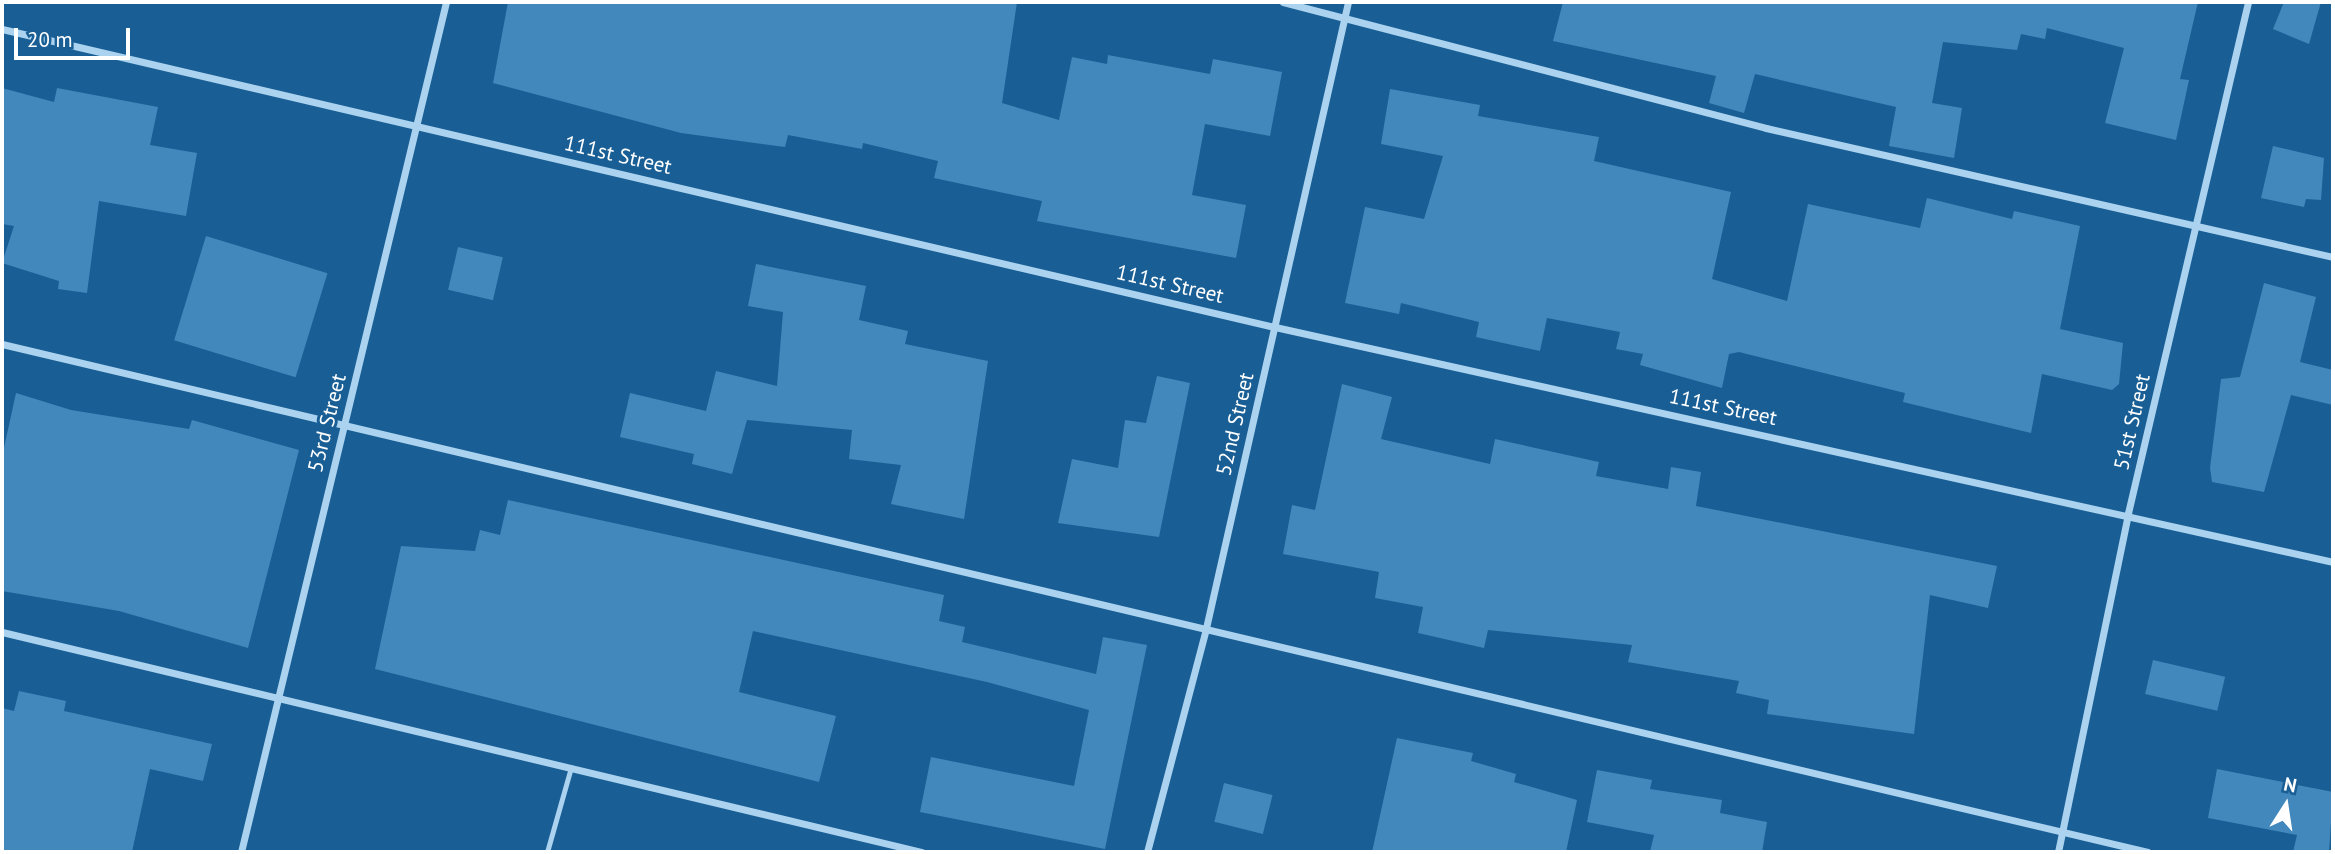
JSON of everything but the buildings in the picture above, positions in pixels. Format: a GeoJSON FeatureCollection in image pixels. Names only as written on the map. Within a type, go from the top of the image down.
{"type":"FeatureCollection","features":[{"type":"Feature","properties":{"kind":"street","name":"53rd Street"},"geometry":{"type":"LineString","coordinates":[[241,852],[446,2]]}},
{"type":"Feature","properties":{"kind":"street"},"geometry":{"type":"LineString","coordinates":[[1283,2],[1345,15],[1766,128],[2333,257]]}},
{"type":"Feature","properties":{"kind":"street","name":"52nd Street"},"geometry":{"type":"LineString","coordinates":[[1147,852],[1206,628],[1348,2]]}},
{"type":"Feature","properties":{"kind":"street","name":"51st Street"},"geometry":{"type":"LineString","coordinates":[[2058,852],[2128,513],[2248,2]]}},
{"type":"Feature","properties":{"kind":"street","name":"111st Street"},"geometry":{"type":"LineString","coordinates":[[2,29],[1275,327],[2128,513],[2333,562]]}},
{"type":"Feature","properties":{"kind":"street"},"geometry":{"type":"LineString","coordinates":[[2,344],[344,428],[1206,628],[2148,852]]}},
{"type":"Feature","properties":{"kind":"street"},"geometry":{"type":"LineString","coordinates":[[2,632],[279,696],[922,852]]}},
{"type":"Feature","properties":{"kind":"lane"},"geometry":{"type":"LineString","coordinates":[[547,852],[571,767]]}}]}
